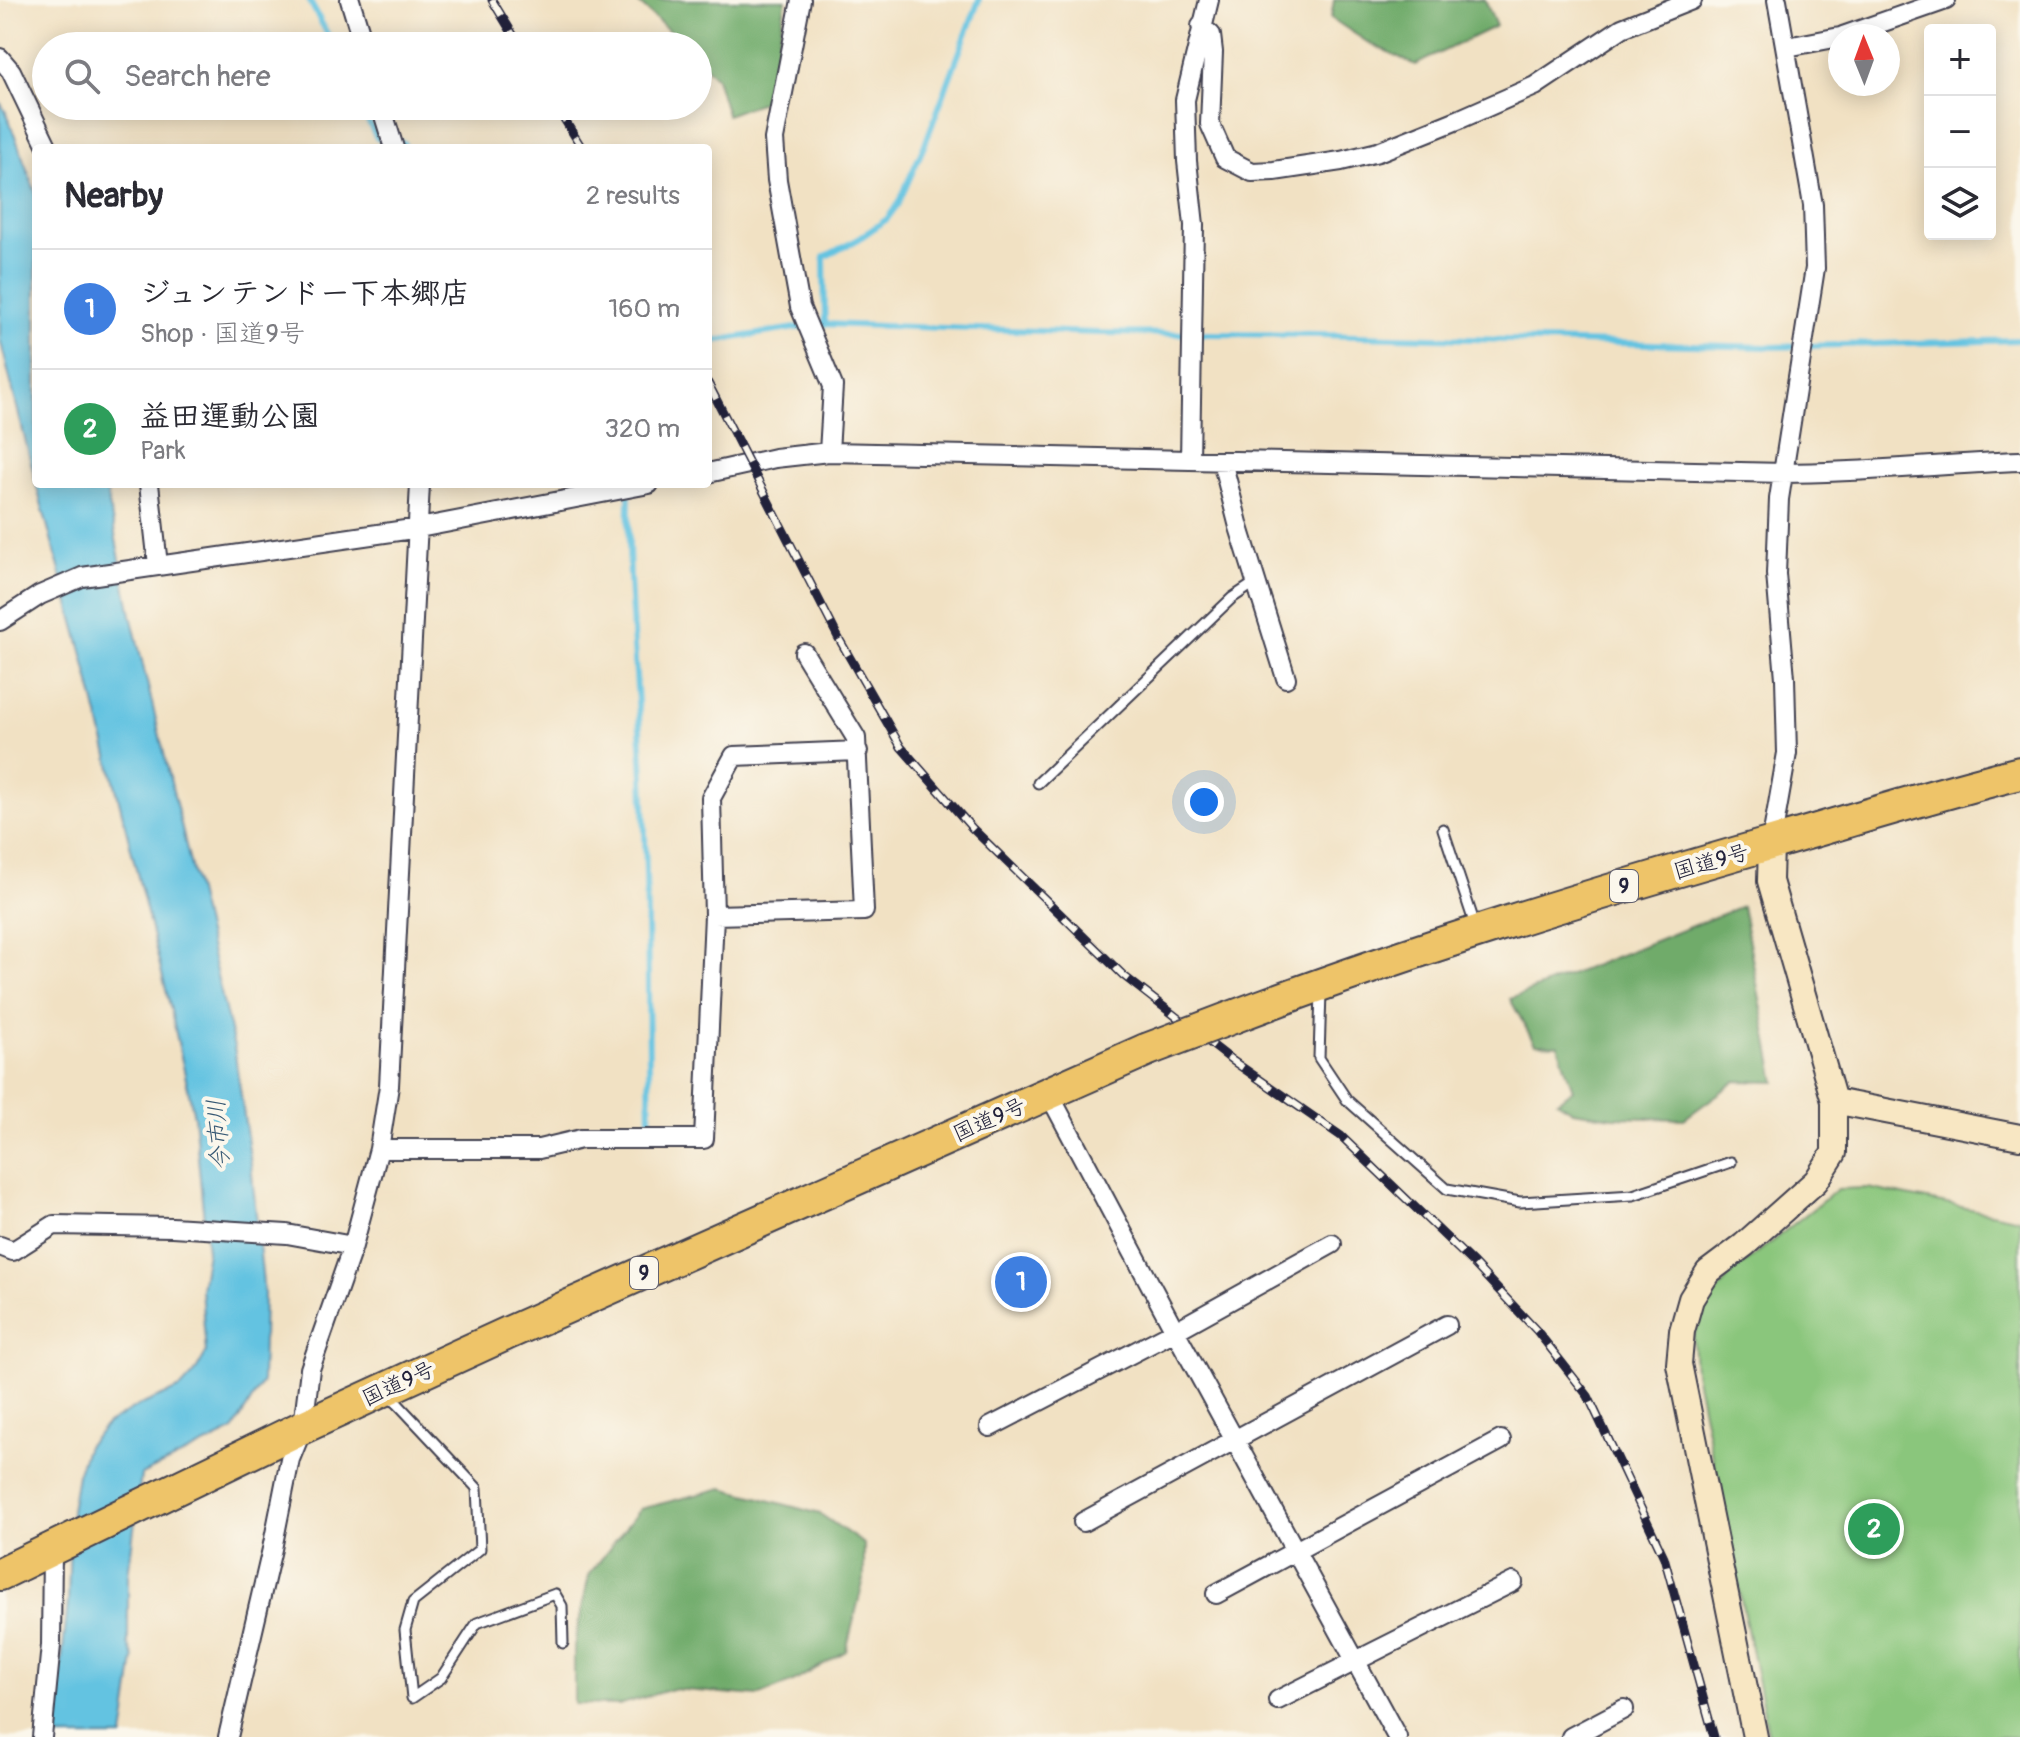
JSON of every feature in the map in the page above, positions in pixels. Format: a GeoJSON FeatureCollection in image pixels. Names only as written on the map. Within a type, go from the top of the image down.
{"type":"FeatureCollection","features":[{"type":"Feature","properties":{"kind":"highway","name":"国道9号"},"geometry":{"type":"LineString","coordinates":[[0,1574],[377,1393],[1146,1050],[1320,984],[1477,932],[1937,793],[2020,773]]}},
{"type":"Feature","properties":{"kind":"street"},"geometry":{"type":"LineString","coordinates":[[350,0],[360,32]]}},
{"type":"Feature","properties":{"kind":"street"},"geometry":{"type":"LineString","coordinates":[[801,0],[774,139],[777,180],[800,307],[833,386],[829,452]]}},
{"type":"Feature","properties":{"kind":"street"},"geometry":{"type":"LineString","coordinates":[[1190,460],[1194,225],[1185,100],[1209,0]]}},
{"type":"Feature","properties":{"kind":"street"},"geometry":{"type":"LineString","coordinates":[[1201,26],[1211,35],[1213,52],[1210,124],[1225,158],[1252,172],[1341,161],[1378,152],[1535,86],[1622,28],[1692,0]]}},
{"type":"Feature","properties":{"kind":"street"},"geometry":{"type":"LineString","coordinates":[[1755,1737],[1679,1364],[1682,1331],[1691,1299],[1708,1272],[1744,1245],[1816,1181],[1834,1153],[1834,1101],[1770,881],[1771,844],[1787,753],[1785,678],[1776,574],[1779,499],[1815,268],[1813,205],[1777,0]]}},
{"type":"Feature","properties":{"kind":"street"},"geometry":{"type":"LineString","coordinates":[[1876,24],[1946,0]]}},
{"type":"Feature","properties":{"kind":"street"},"geometry":{"type":"LineString","coordinates":[[1787,47],[1828,39]]}},
{"type":"Feature","properties":{"kind":"street"},"geometry":{"type":"LineString","coordinates":[[0,58],[11,71],[32,115]]}},
{"type":"Feature","properties":{"kind":"street"},"geometry":{"type":"LineString","coordinates":[[35,120],[46,144]]}},
{"type":"Feature","properties":{"kind":"street"},"geometry":{"type":"LineString","coordinates":[[385,120],[393,144]]}},
{"type":"Feature","properties":{"kind":"street"},"geometry":{"type":"LineString","coordinates":[[712,472],[775,458],[829,452],[1785,473],[1834,473],[1947,463],[2020,461]]}},
{"type":"Feature","properties":{"kind":"street"},"geometry":{"type":"LineString","coordinates":[[1222,461],[1286,678]]}},
{"type":"Feature","properties":{"kind":"street"},"geometry":{"type":"LineString","coordinates":[[149,488],[158,565]]}},
{"type":"Feature","properties":{"kind":"street"},"geometry":{"type":"LineString","coordinates":[[228,1737],[290,1459],[303,1427],[310,1369],[353,1246],[379,1149],[389,1086],[420,488]]}},
{"type":"Feature","properties":{"kind":"street"},"geometry":{"type":"LineString","coordinates":[[0,621],[46,592],[82,577],[419,528],[628,488]]}},
{"type":"Feature","properties":{"kind":"street"},"geometry":{"type":"LineString","coordinates":[[714,915],[864,911],[856,738],[804,653]]}},
{"type":"Feature","properties":{"kind":"street"},"geometry":{"type":"LineString","coordinates":[[379,1149],[539,1149],[581,1139],[704,1139],[714,915],[711,798],[734,756],[858,751]]}},
{"type":"Feature","properties":{"kind":"street"},"geometry":{"type":"LineString","coordinates":[[1048,1092],[1397,1737]]}},
{"type":"Feature","properties":{"kind":"street"},"geometry":{"type":"LineString","coordinates":[[1834,1101],[2020,1137]]}},
{"type":"Feature","properties":{"kind":"street"},"geometry":{"type":"LineString","coordinates":[[0,1246],[13,1251],[54,1225],[277,1234],[353,1246]]}},
{"type":"Feature","properties":{"kind":"street"},"geometry":{"type":"LineString","coordinates":[[990,1427],[1175,1331],[1332,1244]]}},
{"type":"Feature","properties":{"kind":"street"},"geometry":{"type":"LineString","coordinates":[[1083,1522],[1447,1325]]}},
{"type":"Feature","properties":{"kind":"street"},"geometry":{"type":"LineString","coordinates":[[1216,1594],[1501,1440]]}},
{"type":"Feature","properties":{"kind":"street"},"geometry":{"type":"LineString","coordinates":[[39,1735],[51,1645],[58,1547]]}},
{"type":"Feature","properties":{"kind":"street"},"geometry":{"type":"LineString","coordinates":[[1278,1700],[1513,1582]]}},
{"type":"Feature","properties":{"kind":"street"},"geometry":{"type":"LineString","coordinates":[[1571,1737],[1624,1709]]}},
{"type":"Feature","properties":{"kind":"lane"},"geometry":{"type":"LineString","coordinates":[[1038,783],[1232,598],[1256,582]]}},
{"type":"Feature","properties":{"kind":"lane"},"geometry":{"type":"LineString","coordinates":[[1443,829],[1477,932]]}},
{"type":"Feature","properties":{"kind":"lane"},"geometry":{"type":"LineString","coordinates":[[1320,984],[1319,1058],[1347,1100],[1447,1189],[1520,1202],[1633,1195],[1731,1162]]}},
{"type":"Feature","properties":{"kind":"lane"},"geometry":{"type":"LineString","coordinates":[[377,1393],[396,1402],[477,1488],[480,1549],[413,1602],[405,1630],[412,1698],[441,1678],[477,1623],[555,1594],[562,1606],[563,1643]]}},
{"type":"Feature","properties":{"kind":"green space"},"geometry":{"type":"Polygon","coordinates":[[[635,0],[786,0],[768,100],[727,115],[712,74],[712,32],[670,32],[635,0]]]}},
{"type":"Feature","properties":{"kind":"green space"},"geometry":{"type":"Polygon","coordinates":[[[1334,0],[1485,0],[1496,26],[1415,65],[1367,42],[1331,18],[1334,0]]]}},
{"type":"Feature","properties":{"kind":"green space"},"geometry":{"type":"Polygon","coordinates":[[[1742,906],[1776,1082],[1736,1081],[1684,1119],[1613,1117],[1573,1111],[1557,1101],[1573,1090],[1558,1045],[1535,1044],[1510,999],[1742,906]]]}},
{"type":"Feature","properties":{"kind":"green space"},"geometry":{"type":"Polygon","coordinates":[[[1868,1188],[2020,1219],[2020,1737],[1769,1737],[1695,1372],[1693,1338],[1706,1305],[1733,1272],[1838,1189],[1868,1188]]]}},
{"type":"Feature","properties":{"kind":"green space"},"geometry":{"type":"Polygon","coordinates":[[[723,1488],[820,1514],[864,1544],[864,1579],[846,1651],[793,1682],[758,1696],[672,1689],[619,1705],[574,1704],[574,1646],[589,1575],[640,1509],[723,1488]]]}},
{"type":"Feature","properties":{"kind":"water"},"geometry":{"type":"Polygon","coordinates":[[[0,102],[32,183],[32,467],[0,339],[0,102]]]}},
{"type":"Feature","properties":{"kind":"water","name":"今市川"},"geometry":{"type":"Polygon","coordinates":[[[37,488],[106,488],[131,615],[234,1047],[251,1164],[264,1294],[262,1382],[233,1431],[141,1475],[128,1575],[128,1644],[134,1658],[123,1737],[54,1737],[68,1602],[71,1510],[77,1475],[87,1446],[107,1424],[138,1406],[181,1388],[194,1374],[206,1353],[201,1289],[207,1251],[194,1116],[170,1006],[82,651],[37,488]]]}},
{"type":"Feature","properties":{"kind":"waterway"},"geometry":{"type":"LineString","coordinates":[[309,0],[326,32]]}},
{"type":"Feature","properties":{"kind":"waterway"},"geometry":{"type":"LineString","coordinates":[[825,324],[824,257],[857,240],[887,219],[898,204],[925,144],[979,0]]}},
{"type":"Feature","properties":{"kind":"waterway"},"geometry":{"type":"LineString","coordinates":[[367,120],[377,138],[404,144]]}},
{"type":"Feature","properties":{"kind":"waterway"},"geometry":{"type":"LineString","coordinates":[[712,341],[821,324],[1769,347],[2020,340]]}},
{"type":"Feature","properties":{"kind":"waterway"},"geometry":{"type":"LineString","coordinates":[[626,491],[629,497],[631,602],[643,777],[650,1130]]}},
{"type":"Feature","properties":{"kind":"railway"},"geometry":{"type":"LineString","coordinates":[[492,0],[511,32]]}},
{"type":"Feature","properties":{"kind":"railway"},"geometry":{"type":"LineString","coordinates":[[565,120],[580,144]]}},
{"type":"Feature","properties":{"kind":"railway"},"geometry":{"type":"LineString","coordinates":[[712,391],[838,637],[901,747],[972,828],[1124,976],[1233,1061],[1341,1136],[1474,1264],[1537,1331],[1588,1396],[1664,1557],[1714,1737]]}},
{"type":"Feature","properties":{"kind":"place","name":"ジュンテンドー下本郷店"},"geometry":{"type":"Point","coordinates":[1021,1282]}},
{"type":"Feature","properties":{"kind":"place","name":"益田運動公園"},"geometry":{"type":"Point","coordinates":[1874,1529]}}]}
